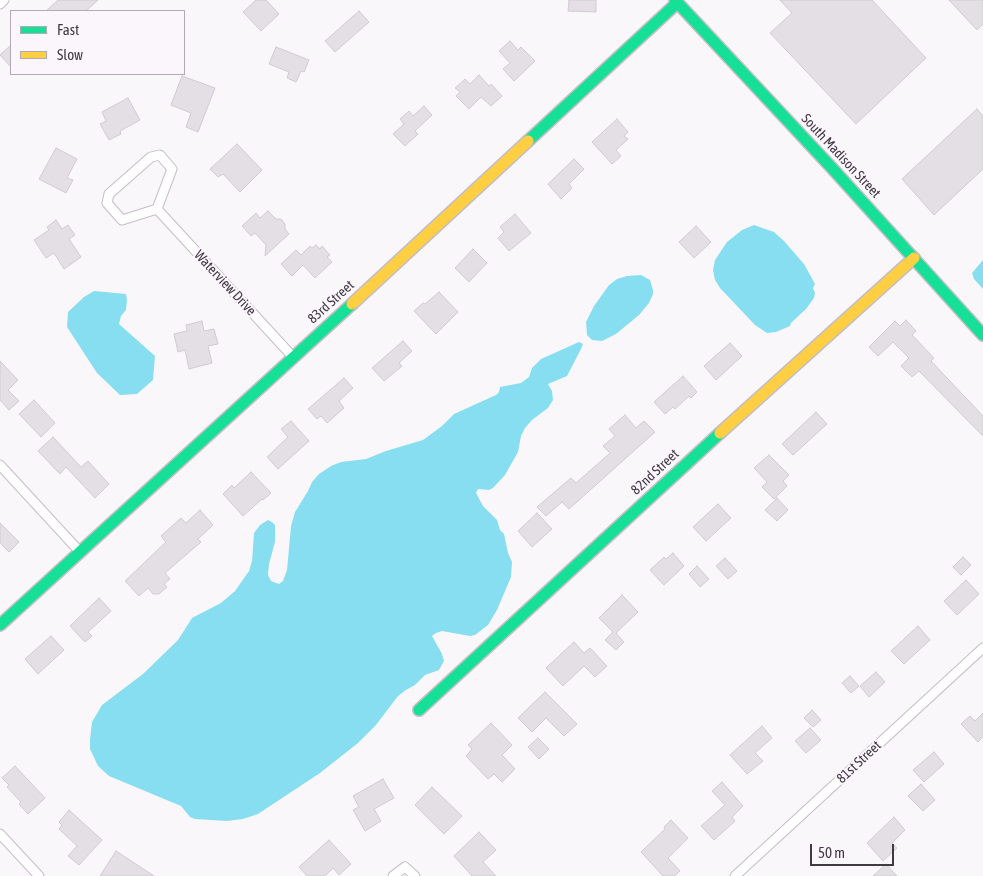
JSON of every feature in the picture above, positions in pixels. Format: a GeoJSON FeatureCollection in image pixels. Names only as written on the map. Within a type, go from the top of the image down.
{"type":"FeatureCollection","features":[{"type":"Feature","properties":{"kind":"street"},"geometry":{"type":"LineString","coordinates":[[0,4],[4,0]]}},
{"type":"Feature","properties":{"kind":"street","name":"South Madison Street"},"geometry":{"type":"LineString","coordinates":[[678,1],[983,336]]}},
{"type":"Feature","properties":{"kind":"street","name":"83rd Street"},"geometry":{"type":"LineString","coordinates":[[0,625],[678,1]]}},
{"type":"Feature","properties":{"kind":"street"},"geometry":{"type":"LineString","coordinates":[[160,155],[172,169],[157,209],[122,220],[107,203],[109,194],[151,157],[160,155]]}},
{"type":"Feature","properties":{"kind":"street","name":"Waterview Drive"},"geometry":{"type":"LineString","coordinates":[[157,209],[293,356]]}},
{"type":"Feature","properties":{"kind":"street","name":"82nd Street"},"geometry":{"type":"LineString","coordinates":[[419,710],[779,378],[914,258]]}},
{"type":"Feature","properties":{"kind":"street"},"geometry":{"type":"LineString","coordinates":[[0,465],[80,552]]}},
{"type":"Feature","properties":{"kind":"street","name":"81st Street"},"geometry":{"type":"LineString","coordinates":[[735,876],[983,648]]}},
{"type":"Feature","properties":{"kind":"street"},"geometry":{"type":"LineString","coordinates":[[0,834],[39,876]]}},
{"type":"Feature","properties":{"kind":"street"},"geometry":{"type":"LineString","coordinates":[[393,876],[404,866],[415,876]]}},
{"type":"Feature","properties":{"kind":"water"},"geometry":{"type":"Polygon","coordinates":[[[754,225],[774,232],[784,241],[804,264],[815,284],[813,288],[814,298],[806,309],[790,326],[776,332],[767,333],[755,325],[720,288],[715,280],[713,270],[715,260],[727,242],[742,230],[754,225]]]}},
{"type":"Feature","properties":{"kind":"water"},"geometry":{"type":"Polygon","coordinates":[[[983,260],[983,289],[974,279],[972,273],[983,260]]]}},
{"type":"Feature","properties":{"kind":"water"},"geometry":{"type":"Polygon","coordinates":[[[641,275],[650,280],[653,290],[649,303],[639,315],[616,334],[602,341],[592,340],[587,335],[586,322],[594,306],[609,285],[617,279],[641,275]]]}},
{"type":"Feature","properties":{"kind":"water"},"geometry":{"type":"Polygon","coordinates":[[[94,291],[126,294],[126,310],[121,316],[119,324],[155,356],[153,380],[137,394],[120,395],[97,373],[67,327],[68,312],[84,297],[94,291]]]}},
{"type":"Feature","properties":{"kind":"water"},"geometry":{"type":"Polygon","coordinates":[[[579,342],[583,344],[567,376],[548,384],[552,391],[553,400],[548,408],[525,428],[521,436],[518,452],[505,475],[493,488],[489,490],[478,489],[476,493],[483,506],[497,520],[500,530],[504,534],[512,562],[511,577],[497,610],[488,625],[475,635],[470,636],[442,631],[432,636],[444,661],[439,670],[425,675],[415,685],[398,696],[376,725],[358,743],[320,773],[258,814],[243,819],[227,821],[190,817],[181,806],[109,776],[98,766],[90,749],[90,740],[92,722],[102,705],[143,674],[178,640],[192,618],[221,603],[235,591],[249,571],[252,561],[254,533],[260,525],[268,520],[275,525],[275,542],[268,575],[271,581],[279,584],[283,581],[287,570],[291,526],[295,512],[312,482],[319,474],[341,462],[366,459],[423,440],[454,414],[496,395],[500,387],[521,383],[529,377],[532,368],[541,359],[579,342]]]}},
{"type":"Feature","properties":{"kind":"building"},"geometry":{"type":"Polygon","coordinates":[[[58,0],[98,0],[87,10],[47,10],[58,0]]]}},
{"type":"Feature","properties":{"kind":"building"},"geometry":{"type":"Polygon","coordinates":[[[256,0],[266,0],[279,14],[261,31],[243,12],[256,0]]]}},
{"type":"Feature","properties":{"kind":"building"},"geometry":{"type":"Polygon","coordinates":[[[569,0],[596,0],[596,12],[568,11],[569,0]]]}},
{"type":"Feature","properties":{"kind":"building"},"geometry":{"type":"Polygon","coordinates":[[[780,0],[872,0],[926,58],[856,124],[770,33],[792,13],[780,0]]]}},
{"type":"Feature","properties":{"kind":"building"},"geometry":{"type":"Polygon","coordinates":[[[949,0],[983,0],[983,24],[977,30],[949,0]]]}},
{"type":"Feature","properties":{"kind":"building"},"geometry":{"type":"Polygon","coordinates":[[[359,11],[369,22],[335,52],[325,41],[359,11]]]}},
{"type":"Feature","properties":{"kind":"building"},"geometry":{"type":"Polygon","coordinates":[[[510,41],[518,50],[521,47],[535,61],[514,81],[503,69],[510,63],[499,51],[510,41]]]}},
{"type":"Feature","properties":{"kind":"building"},"geometry":{"type":"Polygon","coordinates":[[[10,46],[10,66],[0,55],[10,46]]]}},
{"type":"Feature","properties":{"kind":"building"},"geometry":{"type":"Polygon","coordinates":[[[276,47],[309,60],[304,72],[301,71],[296,82],[287,78],[289,72],[269,64],[276,47]]]}},
{"type":"Feature","properties":{"kind":"building"},"geometry":{"type":"Polygon","coordinates":[[[479,75],[502,96],[491,106],[481,97],[469,109],[456,96],[460,92],[455,88],[465,79],[470,84],[479,75]]]}},
{"type":"Feature","properties":{"kind":"building"},"geometry":{"type":"Polygon","coordinates":[[[182,76],[215,88],[198,132],[186,127],[191,113],[171,105],[182,76]]]}},
{"type":"Feature","properties":{"kind":"building"},"geometry":{"type":"Polygon","coordinates":[[[128,98],[140,120],[120,131],[121,134],[109,140],[100,124],[106,121],[102,112],[128,98]]]}},
{"type":"Feature","properties":{"kind":"building"},"geometry":{"type":"Polygon","coordinates":[[[424,106],[432,115],[415,131],[418,134],[405,146],[393,134],[404,124],[400,119],[409,111],[413,116],[424,106]]]}},
{"type":"Feature","properties":{"kind":"building"},"geometry":{"type":"Polygon","coordinates":[[[977,109],[983,116],[983,169],[934,215],[902,179],[977,109]]]}},
{"type":"Feature","properties":{"kind":"building"},"geometry":{"type":"Polygon","coordinates":[[[617,119],[628,132],[624,136],[628,139],[616,150],[621,156],[612,164],[592,142],[617,119]]]}},
{"type":"Feature","properties":{"kind":"building"},"geometry":{"type":"Polygon","coordinates":[[[237,144],[262,170],[240,192],[223,174],[218,177],[210,169],[237,144]]]}},
{"type":"Feature","properties":{"kind":"building"},"geometry":{"type":"Polygon","coordinates":[[[56,148],[77,159],[67,178],[73,180],[66,193],[39,179],[56,148]]]}},
{"type":"Feature","properties":{"kind":"building"},"geometry":{"type":"Polygon","coordinates":[[[574,159],[584,169],[569,184],[572,188],[561,199],[548,184],[574,159]]]}},
{"type":"Feature","properties":{"kind":"building"},"geometry":{"type":"Polygon","coordinates":[[[268,211],[276,219],[281,219],[289,234],[265,256],[266,245],[255,233],[251,236],[242,226],[256,213],[260,218],[268,211]]]}},
{"type":"Feature","properties":{"kind":"building"},"geometry":{"type":"Polygon","coordinates":[[[515,214],[531,233],[509,251],[498,238],[504,232],[500,227],[515,214]]]}},
{"type":"Feature","properties":{"kind":"building"},"geometry":{"type":"Polygon","coordinates":[[[56,220],[62,229],[68,225],[75,235],[69,239],[81,257],[64,269],[54,253],[46,258],[34,240],[49,230],[47,227],[56,220]]]}},
{"type":"Feature","properties":{"kind":"building"},"geometry":{"type":"Polygon","coordinates":[[[696,226],[711,242],[694,258],[679,242],[696,226]]]}},
{"type":"Feature","properties":{"kind":"building"},"geometry":{"type":"Polygon","coordinates":[[[316,245],[320,249],[322,246],[330,255],[327,257],[332,262],[315,278],[303,265],[292,276],[281,264],[296,250],[301,255],[310,246],[312,248],[316,245]]]}},
{"type":"Feature","properties":{"kind":"building"},"geometry":{"type":"Polygon","coordinates":[[[473,249],[487,263],[469,282],[455,268],[473,249]]]}},
{"type":"Feature","properties":{"kind":"building"},"geometry":{"type":"Polygon","coordinates":[[[439,292],[458,312],[436,334],[414,311],[439,292]]]}},
{"type":"Feature","properties":{"kind":"building"},"geometry":{"type":"Polygon","coordinates":[[[906,320],[916,331],[912,335],[934,358],[931,361],[983,416],[983,436],[919,371],[912,377],[901,366],[909,358],[893,342],[878,356],[869,347],[895,321],[900,326],[906,320]]]}},
{"type":"Feature","properties":{"kind":"building"},"geometry":{"type":"Polygon","coordinates":[[[202,321],[204,331],[214,329],[218,344],[208,346],[212,363],[189,369],[185,350],[178,352],[174,334],[187,331],[186,325],[202,321]]]}},
{"type":"Feature","properties":{"kind":"building"},"geometry":{"type":"Polygon","coordinates":[[[403,341],[412,351],[399,363],[402,366],[384,381],[372,368],[403,341]]]}},
{"type":"Feature","properties":{"kind":"building"},"geometry":{"type":"Polygon","coordinates":[[[730,343],[742,356],[716,380],[704,366],[730,343]]]}},
{"type":"Feature","properties":{"kind":"building"},"geometry":{"type":"Polygon","coordinates":[[[0,361],[18,380],[8,390],[19,401],[9,410],[0,400],[0,361]]]}},
{"type":"Feature","properties":{"kind":"building"},"geometry":{"type":"Polygon","coordinates":[[[683,376],[697,392],[691,398],[689,396],[675,409],[673,407],[665,414],[654,402],[683,376]]]}},
{"type":"Feature","properties":{"kind":"building"},"geometry":{"type":"Polygon","coordinates":[[[344,378],[353,388],[339,401],[344,408],[327,423],[321,416],[317,419],[308,409],[344,378]]]}},
{"type":"Feature","properties":{"kind":"building"},"geometry":{"type":"Polygon","coordinates":[[[34,400],[55,423],[41,437],[19,414],[34,400]]]}},
{"type":"Feature","properties":{"kind":"building"},"geometry":{"type":"Polygon","coordinates":[[[816,412],[827,424],[793,455],[782,444],[816,412]]]}},
{"type":"Feature","properties":{"kind":"building"},"geometry":{"type":"Polygon","coordinates":[[[625,415],[636,428],[644,421],[655,432],[569,509],[562,502],[546,516],[537,507],[571,478],[576,483],[610,453],[603,446],[615,436],[609,429],[625,415]]]}},
{"type":"Feature","properties":{"kind":"building"},"geometry":{"type":"Polygon","coordinates":[[[291,421],[309,441],[278,469],[267,457],[288,437],[281,429],[291,421]]]}},
{"type":"Feature","properties":{"kind":"building"},"geometry":{"type":"Polygon","coordinates":[[[53,437],[81,467],[88,461],[109,484],[95,498],[66,467],[60,474],[38,451],[53,437]]]}},
{"type":"Feature","properties":{"kind":"building"},"geometry":{"type":"Polygon","coordinates":[[[769,455],[789,475],[783,481],[787,486],[774,499],[762,487],[767,482],[754,468],[769,455]]]}},
{"type":"Feature","properties":{"kind":"building"},"geometry":{"type":"Polygon","coordinates":[[[251,472],[271,493],[243,516],[223,494],[232,485],[234,488],[251,472]]]}},
{"type":"Feature","properties":{"kind":"building"},"geometry":{"type":"Polygon","coordinates":[[[777,498],[788,510],[777,521],[765,510],[777,498]]]}},
{"type":"Feature","properties":{"kind":"building"},"geometry":{"type":"Polygon","coordinates":[[[718,504],[731,518],[706,541],[693,527],[718,504]]]}},
{"type":"Feature","properties":{"kind":"building"},"geometry":{"type":"Polygon","coordinates":[[[200,510],[213,525],[198,539],[201,542],[165,573],[170,579],[164,584],[167,587],[159,594],[153,594],[148,588],[139,596],[125,581],[166,542],[161,536],[181,518],[186,523],[200,510]]]}},
{"type":"Feature","properties":{"kind":"building"},"geometry":{"type":"Polygon","coordinates":[[[537,513],[552,529],[532,547],[518,531],[537,513]]]}},
{"type":"Feature","properties":{"kind":"building"},"geometry":{"type":"Polygon","coordinates":[[[0,523],[19,542],[9,552],[0,543],[0,523]]]}},
{"type":"Feature","properties":{"kind":"building"},"geometry":{"type":"Polygon","coordinates":[[[673,553],[684,566],[664,585],[650,570],[664,557],[666,559],[673,553]]]}},
{"type":"Feature","properties":{"kind":"building"},"geometry":{"type":"Polygon","coordinates":[[[963,557],[971,565],[961,575],[953,567],[963,557]]]}},
{"type":"Feature","properties":{"kind":"building"},"geometry":{"type":"Polygon","coordinates":[[[725,558],[737,571],[728,579],[716,566],[725,558]]]}},
{"type":"Feature","properties":{"kind":"building"},"geometry":{"type":"Polygon","coordinates":[[[697,566],[709,579],[700,587],[689,574],[697,566]]]}},
{"type":"Feature","properties":{"kind":"building"},"geometry":{"type":"Polygon","coordinates":[[[966,580],[979,594],[957,615],[944,601],[966,580]]]}},
{"type":"Feature","properties":{"kind":"building"},"geometry":{"type":"Polygon","coordinates":[[[622,595],[638,612],[616,633],[624,642],[616,650],[605,640],[613,632],[599,618],[622,595]]]}},
{"type":"Feature","properties":{"kind":"building"},"geometry":{"type":"Polygon","coordinates":[[[99,598],[111,611],[88,632],[92,636],[85,642],[70,626],[99,598]]]}},
{"type":"Feature","properties":{"kind":"building"},"geometry":{"type":"Polygon","coordinates":[[[918,626],[930,640],[904,664],[891,651],[918,626]]]}},
{"type":"Feature","properties":{"kind":"building"},"geometry":{"type":"Polygon","coordinates":[[[51,636],[64,650],[38,674],[25,659],[51,636]]]}},
{"type":"Feature","properties":{"kind":"building"},"geometry":{"type":"Polygon","coordinates":[[[574,642],[584,653],[590,648],[607,666],[595,677],[584,666],[563,686],[546,668],[574,642]]]}},
{"type":"Feature","properties":{"kind":"building"},"geometry":{"type":"Polygon","coordinates":[[[876,672],[885,682],[869,697],[860,686],[876,672]]]}},
{"type":"Feature","properties":{"kind":"building"},"geometry":{"type":"Polygon","coordinates":[[[850,676],[859,686],[851,693],[842,683],[850,676]]]}},
{"type":"Feature","properties":{"kind":"building"},"geometry":{"type":"Polygon","coordinates":[[[545,692],[577,724],[564,736],[546,718],[532,732],[518,718],[545,692]]]}},
{"type":"Feature","properties":{"kind":"building"},"geometry":{"type":"Polygon","coordinates":[[[812,710],[821,720],[813,727],[804,718],[812,710]]]}},
{"type":"Feature","properties":{"kind":"building"},"geometry":{"type":"Polygon","coordinates":[[[983,713],[983,737],[978,742],[961,724],[970,716],[975,721],[983,713]]]}},
{"type":"Feature","properties":{"kind":"building"},"geometry":{"type":"Polygon","coordinates":[[[491,723],[512,745],[502,755],[515,769],[502,782],[494,774],[488,779],[466,756],[472,749],[468,745],[491,723]]]}},
{"type":"Feature","properties":{"kind":"building"},"geometry":{"type":"Polygon","coordinates":[[[762,726],[772,738],[755,753],[763,761],[747,774],[730,755],[762,726]]]}},
{"type":"Feature","properties":{"kind":"building"},"geometry":{"type":"Polygon","coordinates":[[[810,728],[821,740],[806,753],[795,741],[810,728]]]}},
{"type":"Feature","properties":{"kind":"building"},"geometry":{"type":"Polygon","coordinates":[[[538,738],[549,749],[539,759],[528,747],[538,738]]]}},
{"type":"Feature","properties":{"kind":"building"},"geometry":{"type":"Polygon","coordinates":[[[934,752],[944,764],[924,782],[913,770],[934,752]]]}},
{"type":"Feature","properties":{"kind":"building"},"geometry":{"type":"Polygon","coordinates":[[[15,766],[45,798],[28,814],[19,804],[21,802],[7,787],[9,785],[2,778],[15,766]]]}},
{"type":"Feature","properties":{"kind":"building"},"geometry":{"type":"Polygon","coordinates":[[[383,779],[394,798],[374,809],[381,821],[365,831],[353,810],[359,807],[353,796],[383,779]]]}},
{"type":"Feature","properties":{"kind":"building"},"geometry":{"type":"Polygon","coordinates":[[[722,782],[743,806],[732,817],[735,821],[714,840],[701,826],[725,805],[712,791],[722,782]]]}},
{"type":"Feature","properties":{"kind":"building"},"geometry":{"type":"Polygon","coordinates":[[[921,784],[935,800],[923,811],[908,796],[921,784]]]}},
{"type":"Feature","properties":{"kind":"building"},"geometry":{"type":"Polygon","coordinates":[[[432,787],[462,816],[444,834],[415,805],[432,787]]]}},
{"type":"Feature","properties":{"kind":"building"},"geometry":{"type":"Polygon","coordinates":[[[69,810],[102,840],[79,865],[68,856],[77,846],[59,829],[62,825],[59,822],[69,810]]]}},
{"type":"Feature","properties":{"kind":"building"},"geometry":{"type":"Polygon","coordinates":[[[894,817],[905,830],[892,843],[897,848],[883,861],[867,843],[894,817]]]}},
{"type":"Feature","properties":{"kind":"building"},"geometry":{"type":"Polygon","coordinates":[[[671,820],[688,838],[668,858],[680,871],[674,876],[663,876],[641,852],[665,829],[664,827],[671,820]]]}},
{"type":"Feature","properties":{"kind":"building"},"geometry":{"type":"Polygon","coordinates":[[[479,832],[496,850],[483,862],[496,876],[472,876],[454,856],[479,832]]]}},
{"type":"Feature","properties":{"kind":"building"},"geometry":{"type":"Polygon","coordinates":[[[329,840],[351,864],[339,875],[333,868],[325,876],[307,876],[299,867],[329,840]]]}},
{"type":"Feature","properties":{"kind":"building"},"geometry":{"type":"Polygon","coordinates":[[[116,851],[154,876],[100,876],[116,851]]]}},
{"type":"Feature","properties":{"kind":"building"},"geometry":{"type":"Polygon","coordinates":[[[886,864],[897,876],[873,876],[886,864]]]}},
{"type":"Feature","properties":{"kind":"traffic: fast"},"geometry":{"type":"LineString","coordinates":[[675,0],[831,167],[983,335]]}},
{"type":"Feature","properties":{"kind":"traffic: fast"},"geometry":{"type":"LineString","coordinates":[[528,141],[677,3]]}},
{"type":"Feature","properties":{"kind":"traffic: fast"},"geometry":{"type":"LineString","coordinates":[[0,625],[352,304]]}},
{"type":"Feature","properties":{"kind":"traffic: fast"},"geometry":{"type":"LineString","coordinates":[[419,710],[720,433]]}},
{"type":"Feature","properties":{"kind":"traffic: slow"},"geometry":{"type":"LineString","coordinates":[[352,304],[528,141]]}},
{"type":"Feature","properties":{"kind":"traffic: slow"},"geometry":{"type":"LineString","coordinates":[[720,433],[914,258]]}}]}
